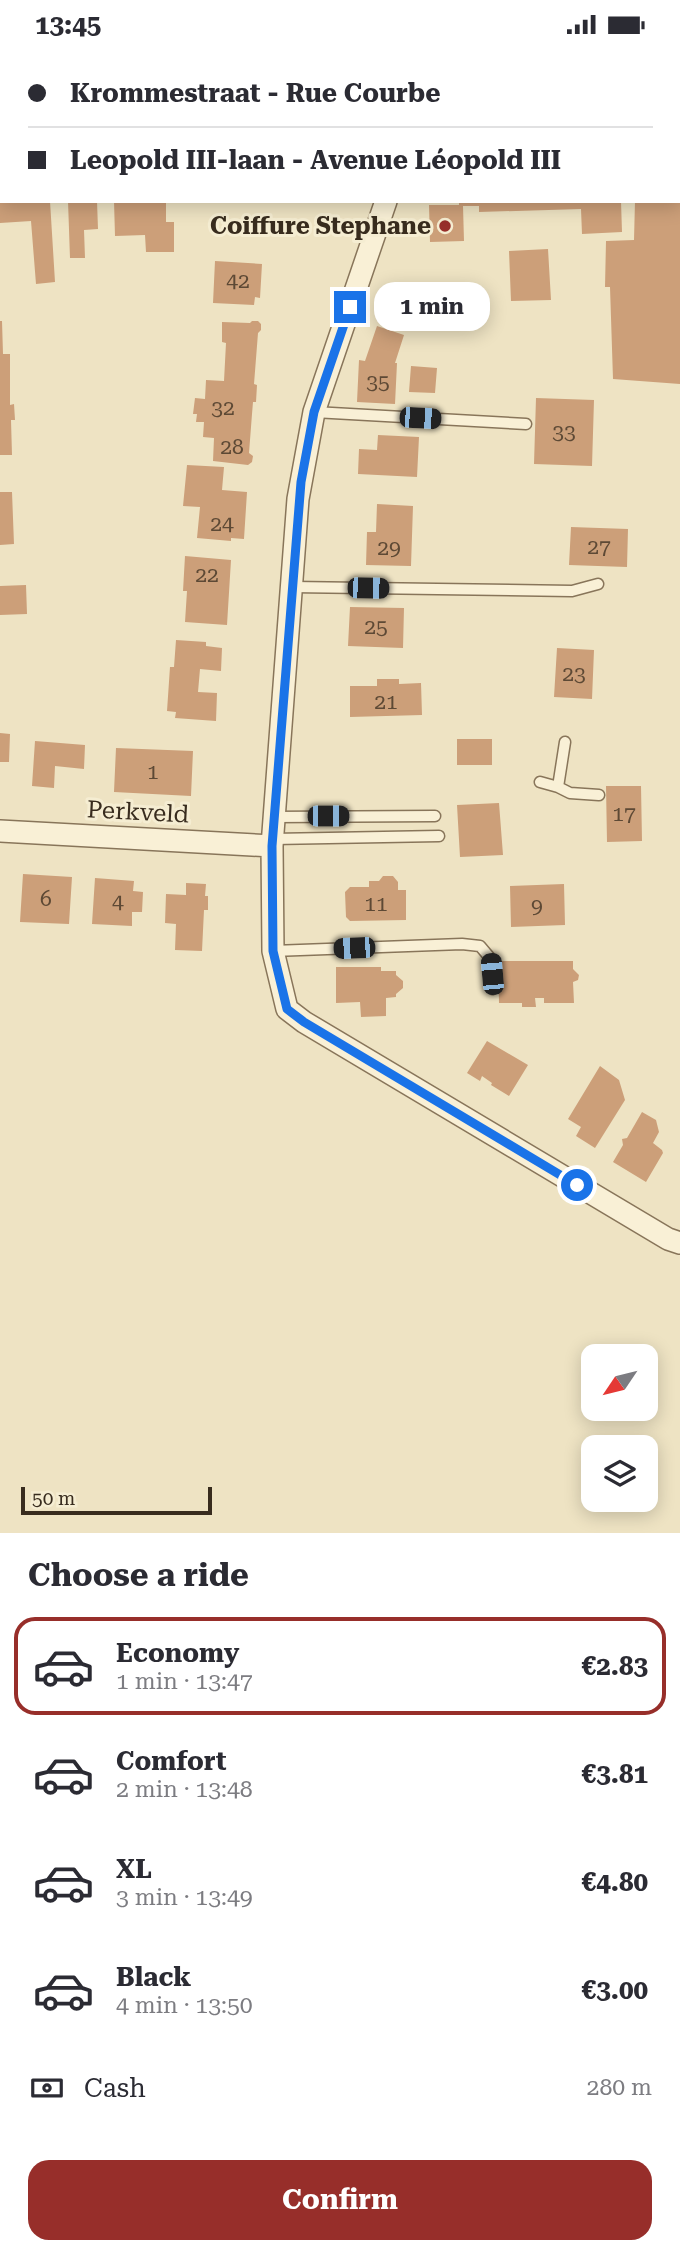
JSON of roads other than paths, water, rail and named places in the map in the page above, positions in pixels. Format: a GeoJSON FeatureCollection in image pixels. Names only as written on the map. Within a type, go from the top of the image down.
{"type":"FeatureCollection","features":[{"type":"Feature","properties":{"kind":"street"},"geometry":{"type":"LineString","coordinates":[[385,203],[314,412],[298,499],[273,842],[273,951],[287,1009],[304,1022],[668,1239],[680,1243]]}},
{"type":"Feature","properties":{"kind":"street","name":"Perkveld"},"geometry":{"type":"LineString","coordinates":[[0,831],[273,842]]}},
{"type":"Feature","properties":{"kind":"lane"},"geometry":{"type":"LineString","coordinates":[[314,412],[526,424]]}},
{"type":"Feature","properties":{"kind":"lane"},"geometry":{"type":"LineString","coordinates":[[292,586],[572,591],[598,584]]}},
{"type":"Feature","properties":{"kind":"lane"},"geometry":{"type":"LineString","coordinates":[[558,787],[565,742]]}},
{"type":"Feature","properties":{"kind":"lane"},"geometry":{"type":"LineString","coordinates":[[540,782],[570,793],[599,796]]}},
{"type":"Feature","properties":{"kind":"lane"},"geometry":{"type":"LineString","coordinates":[[274,817],[435,816]]}},
{"type":"Feature","properties":{"kind":"lane"},"geometry":{"type":"LineString","coordinates":[[273,842],[439,836]]}},
{"type":"Feature","properties":{"kind":"lane"},"geometry":{"type":"LineString","coordinates":[[273,951],[462,944],[480,946],[491,959],[494,989]]}},
{"type":"Feature","properties":{"kind":"place","name":"Coiffure Stephane"},"geometry":{"type":"Point","coordinates":[445,226]}}]}
